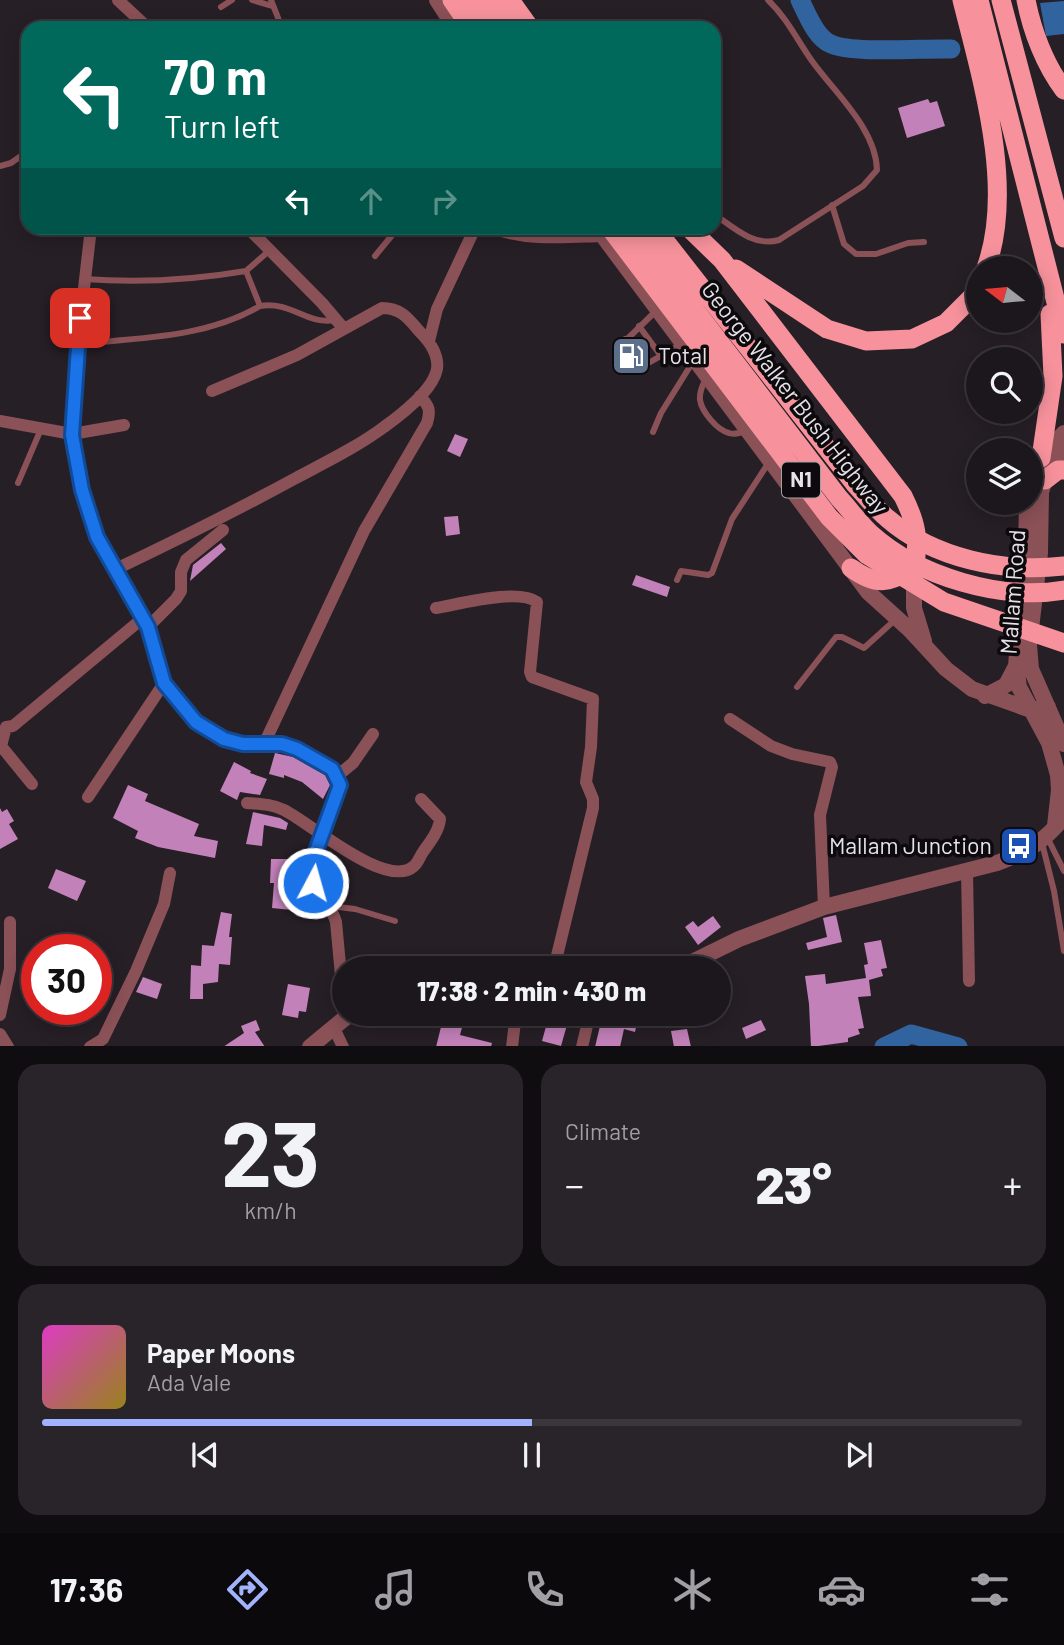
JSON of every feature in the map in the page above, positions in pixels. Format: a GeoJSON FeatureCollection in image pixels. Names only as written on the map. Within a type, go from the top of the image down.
{"type":"FeatureCollection","features":[{"type":"Feature","properties":{"kind":"highway"},"geometry":{"type":"LineString","coordinates":[[452,0],[466,21]]}},
{"type":"Feature","properties":{"kind":"highway"},"geometry":{"type":"LineString","coordinates":[[472,0],[486,21]]}},
{"type":"Feature","properties":{"kind":"highway"},"geometry":{"type":"LineString","coordinates":[[490,0],[505,21]]}},
{"type":"Feature","properties":{"kind":"highway"},"geometry":{"type":"LineString","coordinates":[[510,0],[525,21]]}},
{"type":"Feature","properties":{"kind":"highway"},"geometry":{"type":"LineString","coordinates":[[962,0],[988,105],[998,189],[990,256]]}},
{"type":"Feature","properties":{"kind":"highway"},"geometry":{"type":"LineString","coordinates":[[979,0],[1064,334]]}},
{"type":"Feature","properties":{"kind":"highway"},"geometry":{"type":"LineString","coordinates":[[1001,0],[1064,238]]}},
{"type":"Feature","properties":{"kind":"highway"},"geometry":{"type":"LineString","coordinates":[[1026,0],[1031,26],[1060,85]]}},
{"type":"Feature","properties":{"kind":"highway","name":"N1"},"geometry":{"type":"LineString","coordinates":[[607,235],[829,517],[867,555],[944,602],[1064,643]]}},
{"type":"Feature","properties":{"kind":"highway","name":"George Walker Bush Highway"},"geometry":{"type":"LineString","coordinates":[[637,235],[839,498],[871,534],[914,563],[933,572],[976,585],[1016,593],[1064,590]]}},
{"type":"Feature","properties":{"kind":"highway","name":"George Walker Bush Highway"},"geometry":{"type":"LineString","coordinates":[[660,235],[854,483],[888,519],[944,551],[977,561],[1000,567],[1064,566]]}},
{"type":"Feature","properties":{"kind":"highway"},"geometry":{"type":"LineString","coordinates":[[697,235],[722,260],[903,496],[914,517],[919,547],[914,568],[879,583],[866,579],[851,568]]}},
{"type":"Feature","properties":{"kind":"highway"},"geometry":{"type":"LineString","coordinates":[[722,260],[827,330],[866,341],[912,339],[946,323],[966,303]]}},
{"type":"Feature","properties":{"kind":"highway"},"geometry":{"type":"LineString","coordinates":[[1043,445],[1054,376],[1049,271]]}},
{"type":"Feature","properties":{"kind":"highway"},"geometry":{"type":"LineString","coordinates":[[1043,478],[1064,470]]}},
{"type":"Feature","properties":{"kind":"street"},"geometry":{"type":"LineString","coordinates":[[118,0],[140,21]]}},
{"type":"Feature","properties":{"kind":"street"},"geometry":{"type":"LineString","coordinates":[[437,0],[450,21]]}},
{"type":"Feature","properties":{"kind":"street"},"geometry":{"type":"LineString","coordinates":[[90,235],[77,344],[72,435],[89,516],[97,537],[146,623],[164,683],[196,722],[224,739],[243,744],[282,744],[297,749],[332,769],[337,776],[340,785],[312,862],[312,873],[313,883],[336,922],[339,956]]}},
{"type":"Feature","properties":{"kind":"street"},"geometry":{"type":"LineString","coordinates":[[255,235],[341,324]]}},
{"type":"Feature","properties":{"kind":"street"},"geometry":{"type":"LineString","coordinates":[[429,341],[437,309],[472,235]]}},
{"type":"Feature","properties":{"kind":"street"},"geometry":{"type":"LineString","coordinates":[[521,235],[566,235]]}},
{"type":"Feature","properties":{"kind":"street"},"geometry":{"type":"LineString","coordinates":[[606,235],[707,376],[868,592],[953,675],[985,696],[1031,710],[1048,707]]}},
{"type":"Feature","properties":{"kind":"street"},"geometry":{"type":"LineString","coordinates":[[116,569],[219,519],[384,428],[420,396],[432,380],[437,368],[436,355],[429,341],[402,312],[382,308],[341,324],[297,355],[212,391]]}},
{"type":"Feature","properties":{"kind":"street"},"geometry":{"type":"LineString","coordinates":[[264,744],[364,531],[427,423],[430,413],[428,405],[420,396]]}},
{"type":"Feature","properties":{"kind":"street"},"geometry":{"type":"LineString","coordinates":[[0,421],[72,435],[124,425]]}},
{"type":"Feature","properties":{"kind":"street"},"geometry":{"type":"LineString","coordinates":[[1043,456],[1064,433]]}},
{"type":"Feature","properties":{"kind":"street"},"geometry":{"type":"LineString","coordinates":[[1043,475],[1064,452]]}},
{"type":"Feature","properties":{"kind":"street"},"geometry":{"type":"LineString","coordinates":[[704,956],[739,939],[824,907],[967,871],[1025,852],[1052,830],[1059,790],[1058,775],[1049,743],[1019,687],[1016,666],[1027,515]]}},
{"type":"Feature","properties":{"kind":"street","name":"Mallam Road"},"geometry":{"type":"LineString","coordinates":[[1041,515],[1040,553],[1029,645],[1031,668],[1064,744]]}},
{"type":"Feature","properties":{"kind":"street"},"geometry":{"type":"LineString","coordinates":[[32,784],[1,746],[3,724],[13,726],[176,599],[181,591],[181,572],[186,560],[223,530]]}},
{"type":"Feature","properties":{"kind":"street"},"geometry":{"type":"LineString","coordinates":[[914,568],[914,608],[926,647]]}},
{"type":"Feature","properties":{"kind":"street"},"geometry":{"type":"LineString","coordinates":[[436,608],[500,598],[525,596],[534,599],[537,602],[530,672],[532,677],[593,699],[586,782],[593,799],[593,808],[557,956]]}},
{"type":"Feature","properties":{"kind":"street"},"geometry":{"type":"LineString","coordinates":[[985,696],[1006,685],[1016,666]]}},
{"type":"Feature","properties":{"kind":"street"},"geometry":{"type":"LineString","coordinates":[[88,797],[164,683]]}},
{"type":"Feature","properties":{"kind":"street"},"geometry":{"type":"LineString","coordinates":[[730,719],[771,746],[792,754],[830,762],[832,767],[820,815],[824,907]]}},
{"type":"Feature","properties":{"kind":"street"},"geometry":{"type":"LineString","coordinates":[[337,776],[353,763],[373,734]]}},
{"type":"Feature","properties":{"kind":"street"},"geometry":{"type":"LineString","coordinates":[[247,803],[269,804],[285,811],[362,861],[377,867],[405,871],[414,867],[440,822],[421,799]]}},
{"type":"Feature","properties":{"kind":"street"},"geometry":{"type":"LineString","coordinates":[[967,871],[969,981]]}},
{"type":"Feature","properties":{"kind":"street"},"geometry":{"type":"LineString","coordinates":[[90,1046],[103,1039],[136,971],[164,904],[170,873]]}},
{"type":"Feature","properties":{"kind":"street"},"geometry":{"type":"LineString","coordinates":[[0,1015],[10,969],[10,922]]}},
{"type":"Feature","properties":{"kind":"street"},"geometry":{"type":"LineString","coordinates":[[310,1046],[337,1026]]}},
{"type":"Feature","properties":{"kind":"street"},"geometry":{"type":"LineString","coordinates":[[343,1046],[345,1026]]}},
{"type":"Feature","properties":{"kind":"street"},"geometry":{"type":"LineString","coordinates":[[512,1046],[514,1026]]}},
{"type":"Feature","properties":{"kind":"street"},"geometry":{"type":"LineString","coordinates":[[582,1046],[587,1026]]}},
{"type":"Feature","properties":{"kind":"street"},"geometry":{"type":"LineString","coordinates":[[0,1034],[8,1046]]}},
{"type":"Feature","properties":{"kind":"lane"},"geometry":{"type":"LineString","coordinates":[[221,6],[232,0]]}},
{"type":"Feature","properties":{"kind":"lane"},"geometry":{"type":"LineString","coordinates":[[252,0],[272,3],[281,21]]}},
{"type":"Feature","properties":{"kind":"lane"},"geometry":{"type":"LineString","coordinates":[[721,218],[757,241],[766,244],[779,240],[863,186],[877,170],[877,159],[849,104],[835,92],[811,60],[782,13],[768,0]]}},
{"type":"Feature","properties":{"kind":"lane"},"geometry":{"type":"LineString","coordinates":[[0,166],[21,156]]}},
{"type":"Feature","properties":{"kind":"lane"},"geometry":{"type":"LineString","coordinates":[[832,205],[844,244],[856,254],[876,254],[908,243],[924,242]]}},
{"type":"Feature","properties":{"kind":"lane"},"geometry":{"type":"LineString","coordinates":[[375,256],[392,235]]}},
{"type":"Feature","properties":{"kind":"lane"},"geometry":{"type":"LineString","coordinates":[[84,279],[106,281],[213,277],[246,271],[270,250]]}},
{"type":"Feature","properties":{"kind":"lane"},"geometry":{"type":"LineString","coordinates":[[246,271],[260,306]]}},
{"type":"Feature","properties":{"kind":"lane"},"geometry":{"type":"LineString","coordinates":[[77,344],[184,333],[241,317],[260,306],[276,304],[322,323],[341,324]]}},
{"type":"Feature","properties":{"kind":"lane"},"geometry":{"type":"LineString","coordinates":[[658,309],[625,339],[617,353],[627,368],[646,365],[683,343]]}},
{"type":"Feature","properties":{"kind":"lane"},"geometry":{"type":"LineString","coordinates":[[639,327],[661,356]]}},
{"type":"Feature","properties":{"kind":"lane"},"geometry":{"type":"LineString","coordinates":[[625,339],[646,365]]}},
{"type":"Feature","properties":{"kind":"lane"},"geometry":{"type":"LineString","coordinates":[[653,432],[661,413],[695,359]]}},
{"type":"Feature","properties":{"kind":"lane"},"geometry":{"type":"LineString","coordinates":[[707,376],[701,390],[700,402],[709,418],[726,432],[734,434],[748,430]]}},
{"type":"Feature","properties":{"kind":"lane"},"geometry":{"type":"LineString","coordinates":[[18,483],[41,429]]}},
{"type":"Feature","properties":{"kind":"lane"},"geometry":{"type":"LineString","coordinates":[[677,580],[683,570],[708,575],[712,573],[732,519],[770,460]]}},
{"type":"Feature","properties":{"kind":"lane"},"geometry":{"type":"LineString","coordinates":[[797,687],[836,637],[842,637],[864,648],[897,618]]}},
{"type":"Feature","properties":{"kind":"lane"},"geometry":{"type":"LineString","coordinates":[[1052,830],[1055,853],[1064,871]]}},
{"type":"Feature","properties":{"kind":"lane"},"geometry":{"type":"LineString","coordinates":[[1052,830],[1054,891],[1064,951]]}},
{"type":"Feature","properties":{"kind":"lane"},"geometry":{"type":"LineString","coordinates":[[1055,853],[1064,851]]}},
{"type":"Feature","properties":{"kind":"lane"},"geometry":{"type":"LineString","coordinates":[[329,906],[355,909],[395,921]]}},
{"type":"Feature","properties":{"kind":"water"},"geometry":{"type":"Polygon","coordinates":[[[1064,1],[1064,34],[1046,36],[1040,3],[1064,1]]]}},
{"type":"Feature","properties":{"kind":"building"},"geometry":{"type":"Polygon","coordinates":[[[928,99],[930,103],[937,101],[945,126],[907,138],[898,108],[928,99]]]}},
{"type":"Feature","properties":{"kind":"building"},"geometry":{"type":"Polygon","coordinates":[[[455,434],[468,439],[460,457],[447,451],[455,434]]]}},
{"type":"Feature","properties":{"kind":"building"},"geometry":{"type":"Polygon","coordinates":[[[458,516],[460,534],[446,536],[444,517],[458,516]]]}},
{"type":"Feature","properties":{"kind":"building"},"geometry":{"type":"Polygon","coordinates":[[[221,543],[226,549],[190,581],[193,565],[221,543]]]}},
{"type":"Feature","properties":{"kind":"building"},"geometry":{"type":"Polygon","coordinates":[[[636,575],[670,587],[667,597],[632,585],[636,575]]]}},
{"type":"Feature","properties":{"kind":"building"},"geometry":{"type":"Polygon","coordinates":[[[275,753],[293,757],[325,775],[330,785],[323,799],[302,782],[284,775],[284,778],[269,774],[275,753]]]}},
{"type":"Feature","properties":{"kind":"building"},"geometry":{"type":"Polygon","coordinates":[[[234,762],[251,771],[250,773],[267,779],[260,795],[240,792],[237,800],[220,791],[234,762]]]}},
{"type":"Feature","properties":{"kind":"building"},"geometry":{"type":"Polygon","coordinates":[[[128,785],[148,794],[145,801],[199,824],[194,836],[218,841],[215,858],[158,847],[135,838],[138,831],[113,818],[128,785]]]}},
{"type":"Feature","properties":{"kind":"building"},"geometry":{"type":"Polygon","coordinates":[[[0,808],[2,812],[7,809],[14,821],[9,824],[18,839],[0,849],[0,808]]]}},
{"type":"Feature","properties":{"kind":"building"},"geometry":{"type":"Polygon","coordinates":[[[253,812],[280,818],[288,823],[286,830],[264,825],[262,846],[246,844],[253,812]]]}},
{"type":"Feature","properties":{"kind":"building"},"geometry":{"type":"Polygon","coordinates":[[[271,859],[288,859],[287,898],[293,898],[292,910],[272,908],[274,883],[270,883],[271,859]]]}},
{"type":"Feature","properties":{"kind":"building"},"geometry":{"type":"Polygon","coordinates":[[[56,869],[86,881],[77,901],[48,888],[56,869]]]}},
{"type":"Feature","properties":{"kind":"building"},"geometry":{"type":"Polygon","coordinates":[[[221,912],[232,914],[230,965],[219,964],[218,982],[203,984],[203,999],[190,999],[191,965],[201,966],[202,945],[214,946],[221,912]]]}},
{"type":"Feature","properties":{"kind":"building"},"geometry":{"type":"Polygon","coordinates":[[[836,915],[842,942],[808,950],[806,943],[827,937],[823,918],[836,915]]]}},
{"type":"Feature","properties":{"kind":"building"},"geometry":{"type":"Polygon","coordinates":[[[713,916],[721,927],[698,945],[685,927],[693,921],[698,927],[713,916]]]}},
{"type":"Feature","properties":{"kind":"building"},"geometry":{"type":"Polygon","coordinates":[[[881,940],[887,968],[881,969],[883,976],[869,980],[871,996],[858,997],[864,1028],[858,1029],[860,1034],[848,1038],[848,1042],[811,1046],[805,976],[825,974],[826,984],[866,978],[864,965],[868,964],[864,943],[881,940]]]}},
{"type":"Feature","properties":{"kind":"building"},"geometry":{"type":"Polygon","coordinates":[[[143,977],[162,984],[157,999],[136,992],[143,977]]]}},
{"type":"Feature","properties":{"kind":"building"},"geometry":{"type":"Polygon","coordinates":[[[288,984],[310,988],[306,1012],[299,1011],[298,1018],[282,1015],[288,984]]]}},
{"type":"Feature","properties":{"kind":"building"},"geometry":{"type":"Polygon","coordinates":[[[256,1020],[260,1030],[255,1032],[264,1046],[224,1046],[244,1033],[241,1026],[256,1020]]]}},
{"type":"Feature","properties":{"kind":"building"},"geometry":{"type":"Polygon","coordinates":[[[761,1020],[766,1030],[746,1039],[742,1028],[761,1020]]]}},
{"type":"Feature","properties":{"kind":"building"},"geometry":{"type":"Polygon","coordinates":[[[436,1026],[462,1026],[460,1035],[492,1043],[491,1046],[436,1046],[441,1027],[436,1026]]]}},
{"type":"Feature","properties":{"kind":"building"},"geometry":{"type":"Polygon","coordinates":[[[546,1026],[567,1026],[561,1046],[542,1041],[546,1026]]]}},
{"type":"Feature","properties":{"kind":"building"},"geometry":{"type":"Polygon","coordinates":[[[600,1026],[636,1026],[635,1032],[624,1029],[620,1046],[595,1046],[600,1026]]]}},
{"type":"Feature","properties":{"kind":"building"},"geometry":{"type":"Polygon","coordinates":[[[687,1029],[691,1046],[674,1046],[671,1031],[687,1029]]]}},
{"type":"Feature","properties":{"kind":"waterway"},"geometry":{"type":"LineString","coordinates":[[800,0],[816,31],[831,44],[871,50],[951,49]]}},
{"type":"Feature","properties":{"kind":"waterway"},"geometry":{"type":"LineString","coordinates":[[886,1046],[911,1034],[954,1046]]}},
{"type":"Feature","properties":{"kind":"place","name":"Total"},"geometry":{"type":"Point","coordinates":[631,356]}},
{"type":"Feature","properties":{"kind":"place","name":"Mallam Junction"},"geometry":{"type":"Point","coordinates":[1019,846]}},
{"type":"Feature","properties":{"kind":"route"},"geometry":{"type":"LineString","coordinates":[[80,318],[74,374],[72,435],[82,490],[97,537],[144,618],[164,683],[196,722],[224,739],[243,744],[282,744],[297,749],[332,769],[337,776],[340,785],[312,862],[313,883]]}}]}
